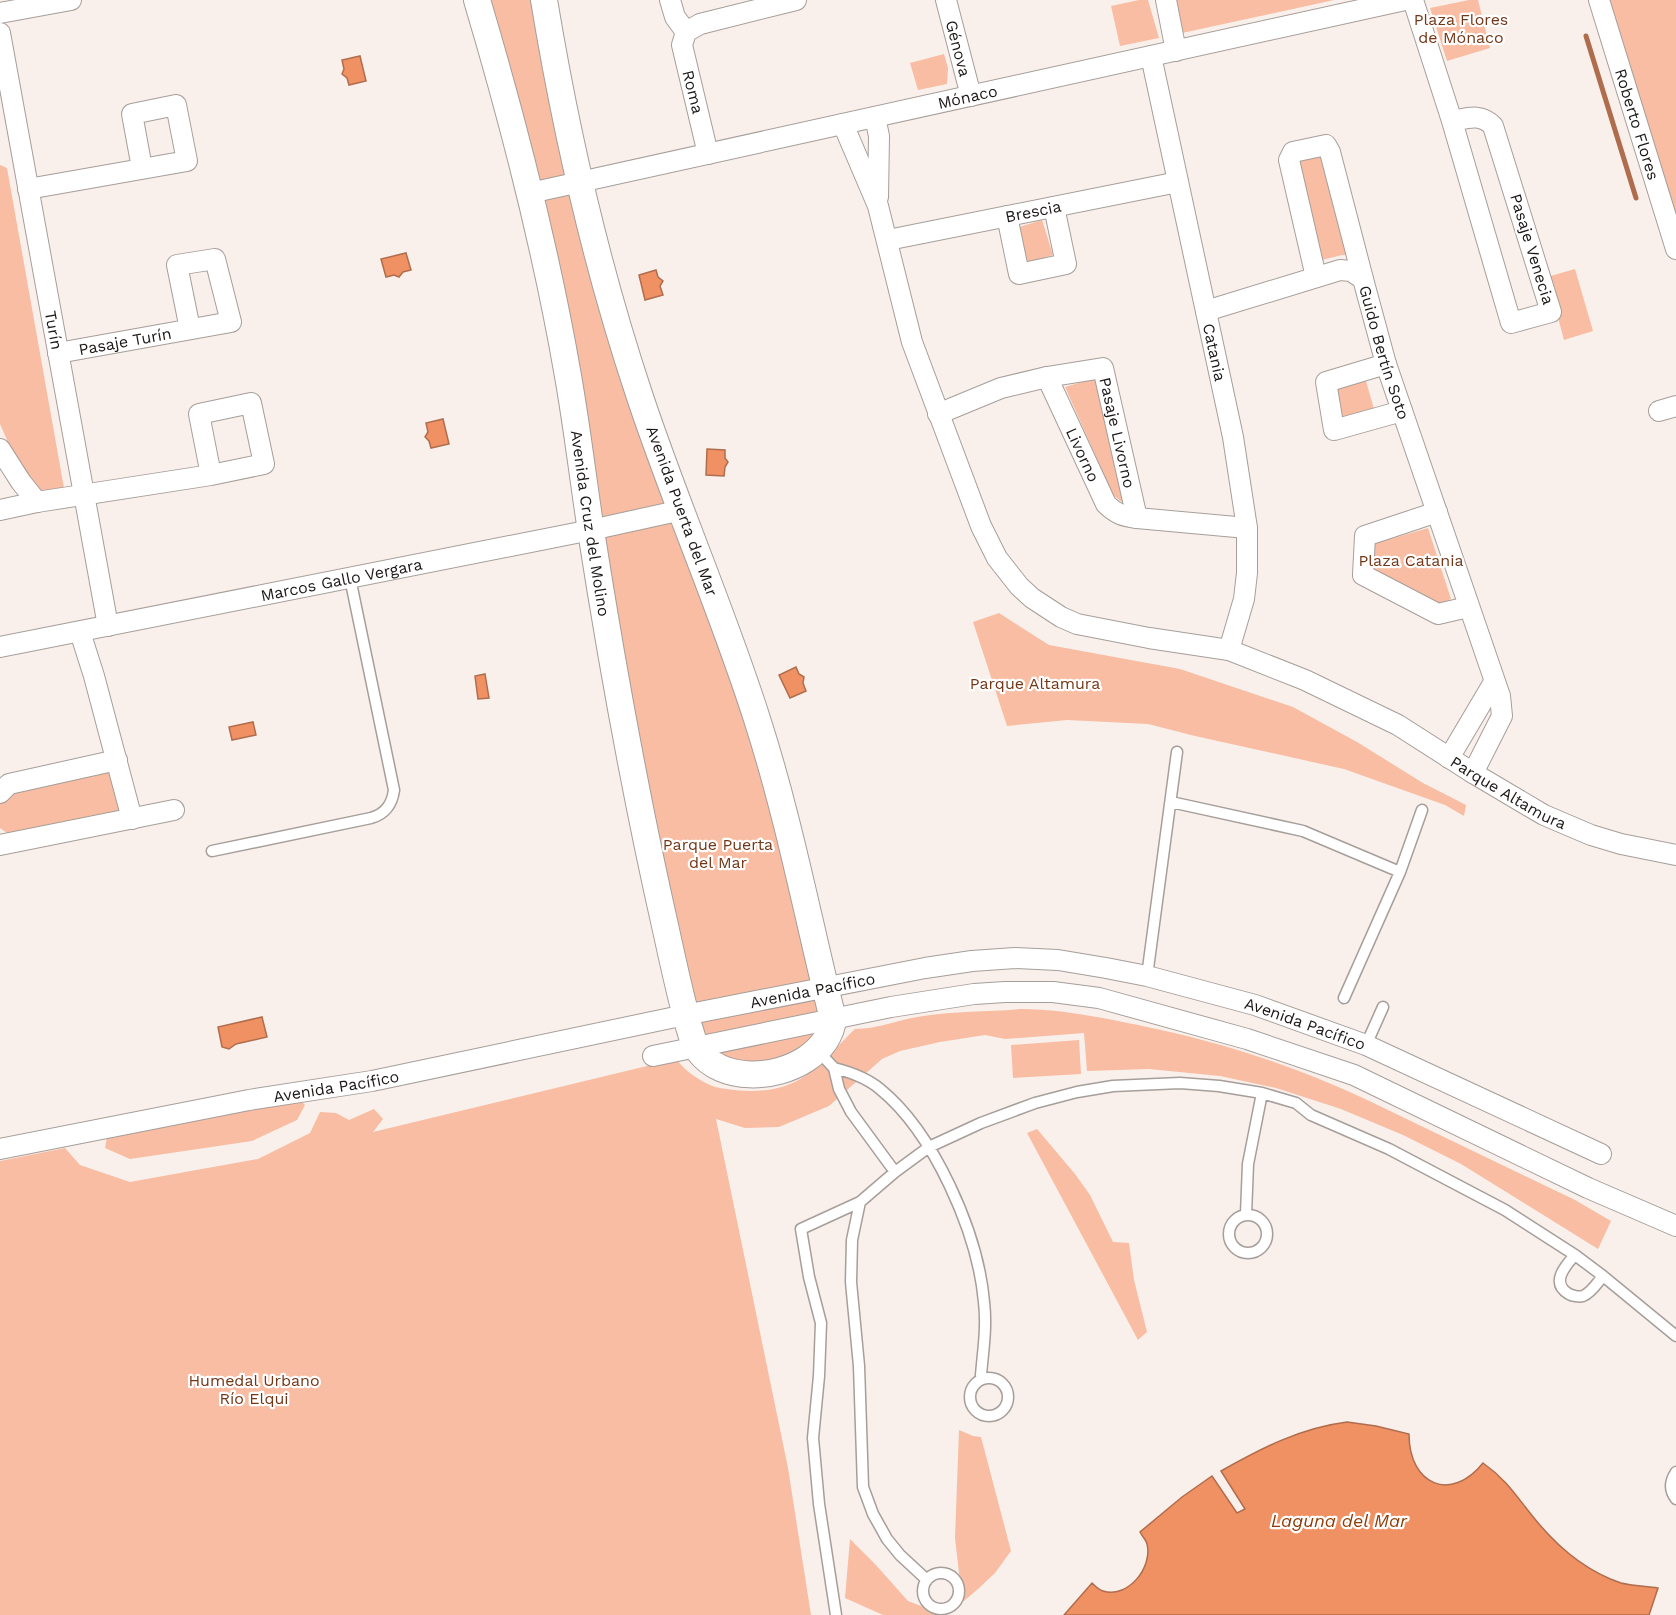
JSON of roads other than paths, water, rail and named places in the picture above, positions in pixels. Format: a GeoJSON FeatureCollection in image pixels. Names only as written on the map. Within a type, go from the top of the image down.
{"type":"FeatureCollection","features":[{"type":"Feature","properties":{"kind":"street"},"geometry":{"type":"LineString","coordinates":[[10,8],[72,0]]}},
{"type":"Feature","properties":{"kind":"street","name":"Avenida Cruz del Molino"},"geometry":{"type":"LineString","coordinates":[[477,0],[530,193],[567,366],[624,730],[649,856],[685,1015],[695,1047]]}},
{"type":"Feature","properties":{"kind":"street","name":"Avenida Puerta del Mar"},"geometry":{"type":"LineString","coordinates":[[544,0],[557,78],[597,252],[636,384],[757,717],[776,780],[833,1019]]}},
{"type":"Feature","properties":{"kind":"street","name":"Roma"},"geometry":{"type":"LineString","coordinates":[[670,0],[675,17],[686,32],[682,45],[708,154]]}},
{"type":"Feature","properties":{"kind":"street"},"geometry":{"type":"LineString","coordinates":[[686,32],[700,24],[796,0]]}},
{"type":"Feature","properties":{"kind":"street","name":"Génova"},"geometry":{"type":"LineString","coordinates":[[946,0],[971,96]]}},
{"type":"Feature","properties":{"kind":"street"},"geometry":{"type":"LineString","coordinates":[[1166,0],[1176,51]]}},
{"type":"Feature","properties":{"kind":"street","name":"Mónaco"},"geometry":{"type":"LineString","coordinates":[[530,193],[1403,0]]}},
{"type":"Feature","properties":{"kind":"street","name":"Pasaje Venecia"},"geometry":{"type":"LineString","coordinates":[[1413,0],[1452,121],[1511,323],[1551,312],[1493,126],[1480,117],[1452,121]]}},
{"type":"Feature","properties":{"kind":"street","name":"Roberto Flores"},"geometry":{"type":"LineString","coordinates":[[1599,0],[1676,249]]}},
{"type":"Feature","properties":{"kind":"street","name":"Turín"},"geometry":{"type":"LineString","coordinates":[[0,33],[8,133],[28,189],[108,626]]}},
{"type":"Feature","properties":{"kind":"street","name":"Catania"},"geometry":{"type":"LineString","coordinates":[[1150,56],[1233,437],[1247,528],[1248,562],[1244,599],[1229,650]]}},
{"type":"Feature","properties":{"kind":"street","name":"Parque Altamura"},"geometry":{"type":"LineString","coordinates":[[875,117],[879,136],[878,206]]}},
{"type":"Feature","properties":{"kind":"street","name":"Parque Altamura"},"geometry":{"type":"LineString","coordinates":[[843,124],[878,206],[912,342],[988,542],[1007,572],[1032,598],[1061,617],[1077,624],[1229,650],[1305,680],[1398,725],[1527,806],[1563,824],[1612,842],[1676,855]]}},
{"type":"Feature","properties":{"kind":"street"},"geometry":{"type":"LineString","coordinates":[[1316,277],[1289,160],[1293,152],[1326,145],[1330,152],[1363,279]]}},
{"type":"Feature","properties":{"kind":"street"},"geometry":{"type":"LineString","coordinates":[[28,189],[142,168]]}},
{"type":"Feature","properties":{"kind":"street","name":"Brescia"},"geometry":{"type":"LineString","coordinates":[[888,240],[1178,182]]}},
{"type":"Feature","properties":{"kind":"street"},"geometry":{"type":"LineString","coordinates":[[1007,216],[1019,274],[1066,264],[1054,207]]}},
{"type":"Feature","properties":{"kind":"street","name":"Guido Bertín Soto"},"geometry":{"type":"LineString","coordinates":[[1206,311],[1340,270],[1351,271],[1363,279],[1386,364],[1500,696],[1502,716],[1473,773]]}},
{"type":"Feature","properties":{"kind":"street","name":"Pasaje Turín"},"geometry":{"type":"LineString","coordinates":[[58,353],[189,329]]}},
{"type":"Feature","properties":{"kind":"street"},"geometry":{"type":"LineString","coordinates":[[1386,364],[1326,382],[1335,430],[1402,411]]}},
{"type":"Feature","properties":{"kind":"street","name":"Pasaje Livorno"},"geometry":{"type":"LineString","coordinates":[[1047,377],[1103,368],[1137,518]]}},
{"type":"Feature","properties":{"kind":"street"},"geometry":{"type":"LineString","coordinates":[[938,414],[1001,388],[1047,377]]}},
{"type":"Feature","properties":{"kind":"street","name":"Livorno"},"geometry":{"type":"LineString","coordinates":[[1047,377],[1106,504],[1114,512],[1122,516],[1137,518],[1247,528]]}},
{"type":"Feature","properties":{"kind":"street"},"geometry":{"type":"LineString","coordinates":[[0,449],[37,502]]}},
{"type":"Feature","properties":{"kind":"street"},"geometry":{"type":"LineString","coordinates":[[0,510],[37,502],[211,475]]}},
{"type":"Feature","properties":{"kind":"street","name":"Marcos Gallo Vergara"},"geometry":{"type":"LineString","coordinates":[[0,647],[682,510]]}},
{"type":"Feature","properties":{"kind":"street"},"geometry":{"type":"LineString","coordinates":[[1437,512],[1365,536],[1364,575],[1438,614],[1468,608]]}},
{"type":"Feature","properties":{"kind":"street"},"geometry":{"type":"LineString","coordinates":[[80,632],[132,819]]}},
{"type":"Feature","properties":{"kind":"street"},"geometry":{"type":"LineString","coordinates":[[1449,758],[1494,682]]}},
{"type":"Feature","properties":{"kind":"street"},"geometry":{"type":"LineString","coordinates":[[0,793],[9,784],[117,760]]}},
{"type":"Feature","properties":{"kind":"street"},"geometry":{"type":"LineString","coordinates":[[0,845],[174,810]]}},
{"type":"Feature","properties":{"kind":"street","name":"Parque Altamura"},"geometry":{"type":"LineString","coordinates":[[1651,851],[1676,849]]}},
{"type":"Feature","properties":{"kind":"street","name":"Avenida Pacífico"},"geometry":{"type":"LineString","coordinates":[[0,1149],[238,1102],[372,1081],[685,1015],[925,968],[996,959],[1058,960],[1106,968],[1147,976],[1255,1005],[1366,1045],[1601,1154]]}},
{"type":"Feature","properties":{"kind":"street"},"geometry":{"type":"LineString","coordinates":[[1099,998],[1106,968]]}},
{"type":"Feature","properties":{"kind":"street","name":"Avenida Pacífico"},"geometry":{"type":"LineString","coordinates":[[653,1056],[891,1007],[974,994],[1053,992],[1099,998],[1258,1042],[1354,1076],[1617,1202],[1676,1226]]}},
{"type":"Feature","properties":{"kind":"street","name":"Avenida Pacífico"},"geometry":{"type":"LineString","coordinates":[[695,1047],[703,1056],[728,1070],[770,1074],[826,1059],[833,1019]]}},
{"type":"Feature","properties":{"kind":"street"},"geometry":{"type":"LineString","coordinates":[[1354,1076],[1366,1045]]}},
{"type":"Feature","properties":{"kind":"lane"},"geometry":{"type":"LineString","coordinates":[[212,851],[371,818],[382,813],[390,804],[394,790],[350,578]]}},
{"type":"Feature","properties":{"kind":"lane"},"geometry":{"type":"LineString","coordinates":[[1147,976],[1177,752]]}},
{"type":"Feature","properties":{"kind":"lane"},"geometry":{"type":"LineString","coordinates":[[1171,802],[1303,831],[1400,872]]}},
{"type":"Feature","properties":{"kind":"lane"},"geometry":{"type":"LineString","coordinates":[[1344,998],[1400,872],[1422,810]]}},
{"type":"Feature","properties":{"kind":"lane"},"geometry":{"type":"LineString","coordinates":[[1366,1045],[1383,1007]]}},
{"type":"Feature","properties":{"kind":"lane"},"geometry":{"type":"LineString","coordinates":[[826,1059],[878,1087],[903,1112],[929,1147],[949,1185],[976,1261],[984,1302],[985,1335],[982,1379]]}},
{"type":"Feature","properties":{"kind":"lane"},"geometry":{"type":"LineString","coordinates":[[826,1059],[843,1099],[895,1172]]}},
{"type":"Feature","properties":{"kind":"lane"},"geometry":{"type":"LineString","coordinates":[[836,1615],[820,1515],[813,1438],[821,1323],[801,1229],[860,1202],[929,1147],[981,1123],[1035,1103],[1096,1089],[1134,1084],[1180,1083],[1219,1086],[1296,1103],[1311,1115],[1419,1164],[1505,1210],[1575,1255],[1676,1336]]}},
{"type":"Feature","properties":{"kind":"lane"},"geometry":{"type":"LineString","coordinates":[[1246,1214],[1248,1164],[1263,1094]]}},
{"type":"Feature","properties":{"kind":"lane"},"geometry":{"type":"LineString","coordinates":[[860,1202],[852,1240],[851,1282],[859,1366],[863,1487],[873,1514],[887,1539],[900,1555],[927,1580]]}},
{"type":"Feature","properties":{"kind":"lane"},"geometry":{"type":"LineString","coordinates":[[1575,1255],[1563,1269],[1559,1278],[1562,1288],[1572,1296],[1583,1296],[1603,1276]]}},
{"type":"Feature","properties":{"kind":"lane"},"geometry":{"type":"LineString","coordinates":[[1676,1472],[1671,1483],[1676,1499]]}},
{"type":"Feature","properties":{"kind":"water"},"geometry":{"type":"Polygon","coordinates":[[[360,56],[366,81],[349,85],[347,78],[342,74],[344,69],[342,60],[360,56]]]}},
{"type":"Feature","properties":{"kind":"water"},"geometry":{"type":"Polygon","coordinates":[[[406,253],[411,270],[403,272],[399,277],[394,275],[386,277],[381,259],[406,253]]]}},
{"type":"Feature","properties":{"kind":"water"},"geometry":{"type":"Polygon","coordinates":[[[656,270],[658,277],[663,281],[660,286],[663,295],[645,300],[639,275],[656,270]]]}},
{"type":"Feature","properties":{"kind":"water"},"geometry":{"type":"Polygon","coordinates":[[[443,419],[449,444],[431,448],[425,437],[428,432],[426,423],[443,419]]]}},
{"type":"Feature","properties":{"kind":"water"},"geometry":{"type":"Polygon","coordinates":[[[707,449],[725,450],[725,458],[728,462],[724,476],[706,475],[707,449]]]}},
{"type":"Feature","properties":{"kind":"water"},"geometry":{"type":"Polygon","coordinates":[[[796,667],[799,674],[804,677],[803,683],[806,691],[790,698],[779,675],[796,667]]]}},
{"type":"Feature","properties":{"kind":"water"},"geometry":{"type":"Polygon","coordinates":[[[485,674],[489,698],[478,699],[475,676],[485,674]]]}},
{"type":"Feature","properties":{"kind":"water"},"geometry":{"type":"Polygon","coordinates":[[[253,722],[256,735],[232,740],[229,727],[253,722]]]}},
{"type":"Feature","properties":{"kind":"water"},"geometry":{"type":"Polygon","coordinates":[[[262,1017],[267,1037],[236,1044],[229,1049],[222,1047],[218,1027],[262,1017]]]}},
{"type":"Feature","properties":{"kind":"water","name":"Laguna del Mar"},"geometry":{"type":"Polygon","coordinates":[[[1347,1422],[1409,1434],[1411,1452],[1416,1466],[1434,1483],[1446,1485],[1458,1483],[1471,1475],[1483,1463],[1507,1485],[1548,1534],[1576,1560],[1621,1583],[1658,1588],[1649,1615],[1064,1615],[1092,1583],[1097,1588],[1112,1592],[1129,1586],[1137,1579],[1148,1553],[1146,1542],[1140,1532],[1182,1497],[1212,1476],[1237,1513],[1245,1509],[1221,1471],[1266,1447],[1297,1434],[1347,1422]]]}},
{"type":"Feature","properties":{"kind":"waterway"},"geometry":{"type":"LineString","coordinates":[[1586,36],[1636,198]]}},
{"type":"Feature","properties":{"kind":"park label","name":"Plaza Flores de Mónaco"},"geometry":{"type":"Point","coordinates":[1461,28]}},
{"type":"Feature","properties":{"kind":"park label","name":"Plaza Catania"},"geometry":{"type":"Point","coordinates":[1411,560]}},
{"type":"Feature","properties":{"kind":"park label","name":"Parque Puerta del Mar"},"geometry":{"type":"Point","coordinates":[718,853]}},
{"type":"Feature","properties":{"kind":"park label","name":"Humedal Urbano Río Elqui"},"geometry":{"type":"Point","coordinates":[254,1389]}}]}
